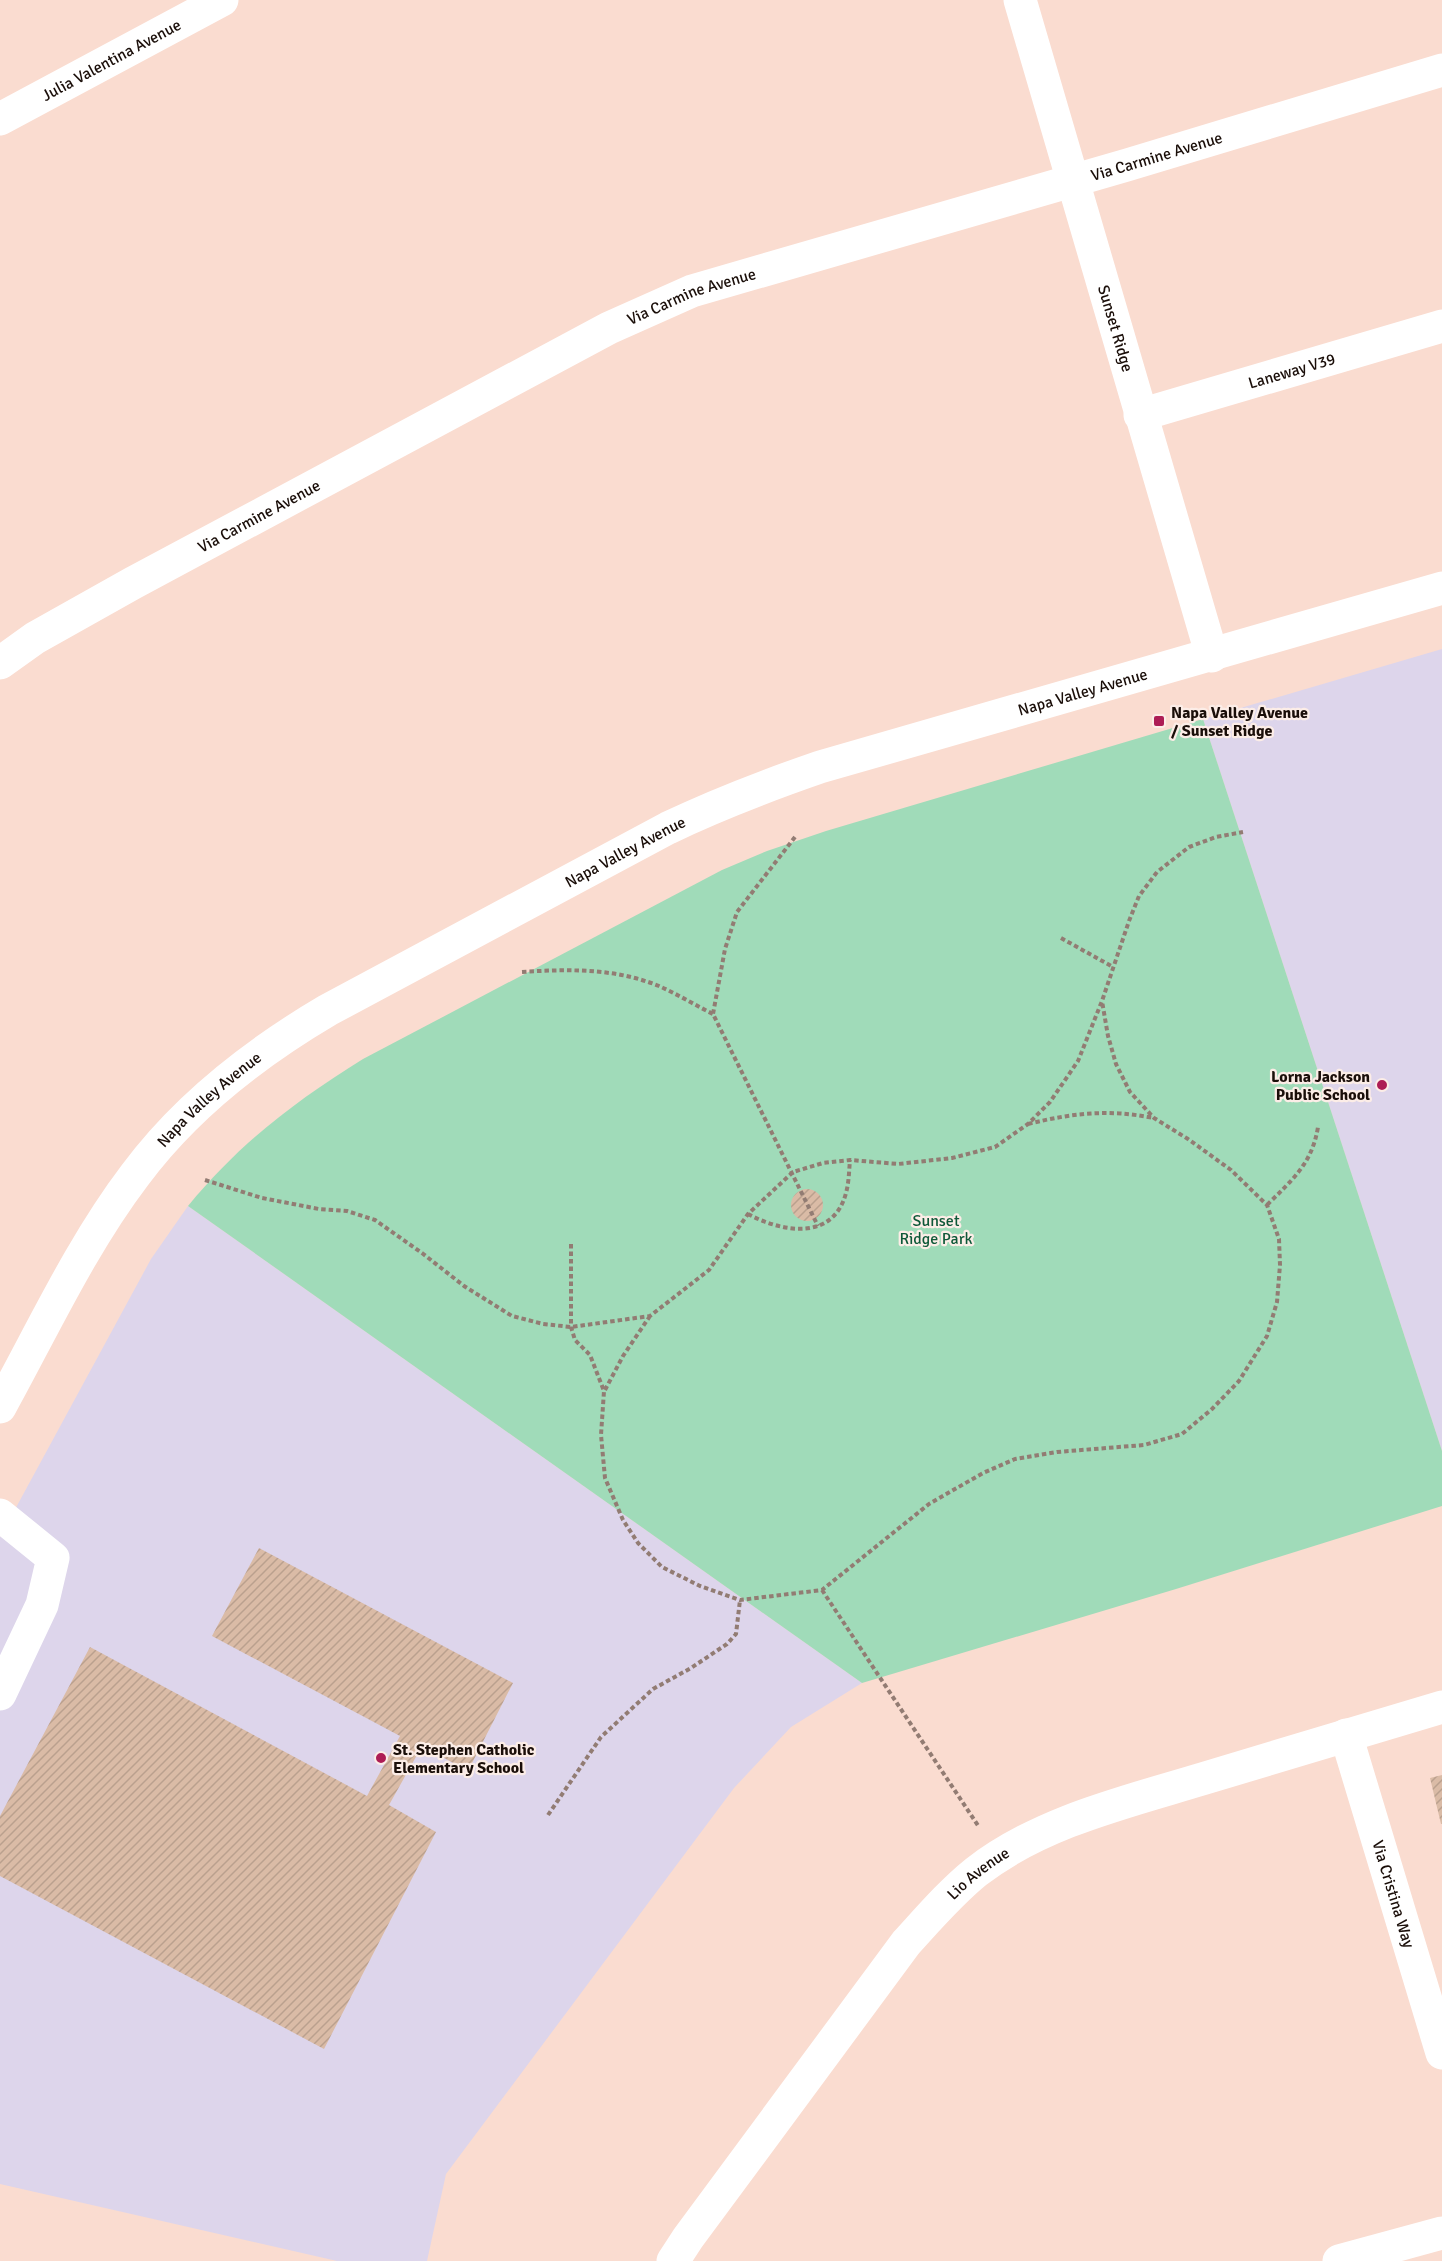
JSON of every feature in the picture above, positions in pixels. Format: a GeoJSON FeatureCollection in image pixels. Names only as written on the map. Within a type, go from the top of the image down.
{"type":"FeatureCollection","features":[{"type":"Feature","properties":{"kind":"street","name":"Julia Valentina Avenue"},"geometry":{"type":"LineString","coordinates":[[0,119],[222,0]]}},
{"type":"Feature","properties":{"kind":"street","name":"Sunset Ridge"},"geometry":{"type":"LineString","coordinates":[[1020,0],[1140,415],[1189,570],[1212,656]]}},
{"type":"Feature","properties":{"kind":"street","name":"Via Carmine Avenue"},"geometry":{"type":"LineString","coordinates":[[0,663],[35,639],[133,583],[609,328],[681,295],[1072,181],[1442,69]]}},
{"type":"Feature","properties":{"kind":"street","name":"Laneway V39"},"geometry":{"type":"LineString","coordinates":[[1140,415],[1442,326]]}},
{"type":"Feature","properties":{"kind":"street","name":"Napa Valley Avenue"},"geometry":{"type":"LineString","coordinates":[[0,1407],[73,1273],[106,1217],[136,1174],[172,1132],[203,1101],[249,1060],[284,1036],[450,943],[718,804],[820,767],[1442,588]]}},
{"type":"Feature","properties":{"kind":"street"},"geometry":{"type":"LineString","coordinates":[[0,1515],[53,1558],[42,1605],[0,1694]]}},
{"type":"Feature","properties":{"kind":"street","name":"Lio Avenue"},"geometry":{"type":"LineString","coordinates":[[673,2261],[906,1943],[942,1904],[977,1872],[1054,1827],[1118,1804],[1442,1707]]}},
{"type":"Feature","properties":{"kind":"street","name":"Via Cristina Way"},"geometry":{"type":"LineString","coordinates":[[1346,1736],[1442,2053]]}},
{"type":"Feature","properties":{"kind":"street"},"geometry":{"type":"LineString","coordinates":[[1339,2261],[1442,2233]]}},
{"type":"Feature","properties":{"kind":"path"},"geometry":{"type":"LineString","coordinates":[[1102,1001],[1116,1064],[1130,1092],[1154,1118],[1231,1170],[1267,1205],[1279,1239],[1280,1265],[1277,1302],[1267,1336],[1239,1381],[1212,1409],[1182,1434],[1144,1445],[1057,1452],[1015,1459],[983,1473],[929,1504],[822,1590],[740,1600],[700,1587],[662,1567],[638,1543],[623,1520],[605,1478],[601,1435],[604,1391],[623,1356],[650,1316],[709,1270],[748,1214],[793,1172],[823,1163],[850,1160],[898,1164],[952,1158],[995,1147],[1028,1124],[1050,1102],[1078,1060],[1102,1001],[1139,896],[1157,872],[1189,847],[1216,837],[1243,832]]}},
{"type":"Feature","properties":{"kind":"path"},"geometry":{"type":"LineString","coordinates":[[713,1014],[725,949],[737,912],[795,837]]}},
{"type":"Feature","properties":{"kind":"path"},"geometry":{"type":"LineString","coordinates":[[1061,938],[1113,967]]}},
{"type":"Feature","properties":{"kind":"path"},"geometry":{"type":"LineString","coordinates":[[522,972],[570,969],[616,974],[658,986],[713,1014],[818,1226]]}},
{"type":"Feature","properties":{"kind":"path"},"geometry":{"type":"LineString","coordinates":[[1028,1124],[1065,1115],[1098,1112],[1126,1113],[1154,1118]]}},
{"type":"Feature","properties":{"kind":"path"},"geometry":{"type":"LineString","coordinates":[[1267,1205],[1307,1163],[1315,1144],[1318,1127]]}},
{"type":"Feature","properties":{"kind":"path"},"geometry":{"type":"LineString","coordinates":[[748,1214],[765,1223],[788,1230],[818,1226],[832,1217],[846,1196],[850,1160]]}},
{"type":"Feature","properties":{"kind":"path"},"geometry":{"type":"LineString","coordinates":[[205,1180],[262,1198],[319,1209],[347,1211],[375,1220],[465,1286],[513,1316],[543,1324],[571,1327],[650,1316]]}},
{"type":"Feature","properties":{"kind":"path"},"geometry":{"type":"LineString","coordinates":[[571,1244],[571,1327],[575,1340],[590,1355],[604,1391]]}},
{"type":"Feature","properties":{"kind":"path"},"geometry":{"type":"LineString","coordinates":[[822,1590],[979,1828]]}},
{"type":"Feature","properties":{"kind":"path"},"geometry":{"type":"LineString","coordinates":[[548,1815],[601,1737],[653,1689],[709,1656],[727,1644],[736,1634],[740,1600]]}},
{"type":"Feature","properties":{"kind":"shaded area","name":"Lorna Jackson Public School"},"geometry":{"type":"Polygon","coordinates":[[[1442,649],[1442,1451],[1203,719],[1442,649]]]}},
{"type":"Feature","properties":{"kind":"shaded area","name":"St. Stephen Catholic Elementary School"},"geometry":{"type":"Polygon","coordinates":[[[188,1206],[862,1683],[791,1727],[734,1788],[446,2174],[427,2261],[337,2261],[0,2184],[0,1537],[151,1259],[188,1206]]]}},
{"type":"Feature","properties":{"kind":"green space","name":"Sunset Ridge Park"},"geometry":{"type":"Polygon","coordinates":[[[1203,719],[1442,1451],[1442,1506],[862,1683],[188,1206],[228,1162],[269,1125],[314,1091],[363,1059],[722,870],[767,851],[826,831],[1203,719]]]}},
{"type":"Feature","properties":{"kind":"building"},"geometry":{"type":"Polygon","coordinates":[[[807,1189],[818,1194],[823,1205],[818,1216],[807,1221],[796,1216],[791,1205],[796,1194],[807,1189]]]}},
{"type":"Feature","properties":{"kind":"building"},"geometry":{"type":"Polygon","coordinates":[[[259,1548],[513,1683],[468,1771],[422,1746],[389,1805],[436,1832],[324,2049],[0,1876],[0,1816],[90,1647],[367,1796],[400,1736],[212,1636],[259,1548]]]}},
{"type":"Feature","properties":{"kind":"building"},"geometry":{"type":"Polygon","coordinates":[[[1442,1775],[1442,1824],[1441,1824],[1430,1778],[1442,1775]]]}},
{"type":"Feature","properties":{"kind":"place","name":"Napa Valley Avenue / Sunset Ridge"},"geometry":{"type":"Point","coordinates":[1159,721]}},
{"type":"Feature","properties":{"kind":"place","name":"Lorna Jackson Public School"},"geometry":{"type":"Point","coordinates":[1382,1085]}},
{"type":"Feature","properties":{"kind":"place","name":"St. Stephen Catholic Elementary School"},"geometry":{"type":"Point","coordinates":[381,1758]}}]}
